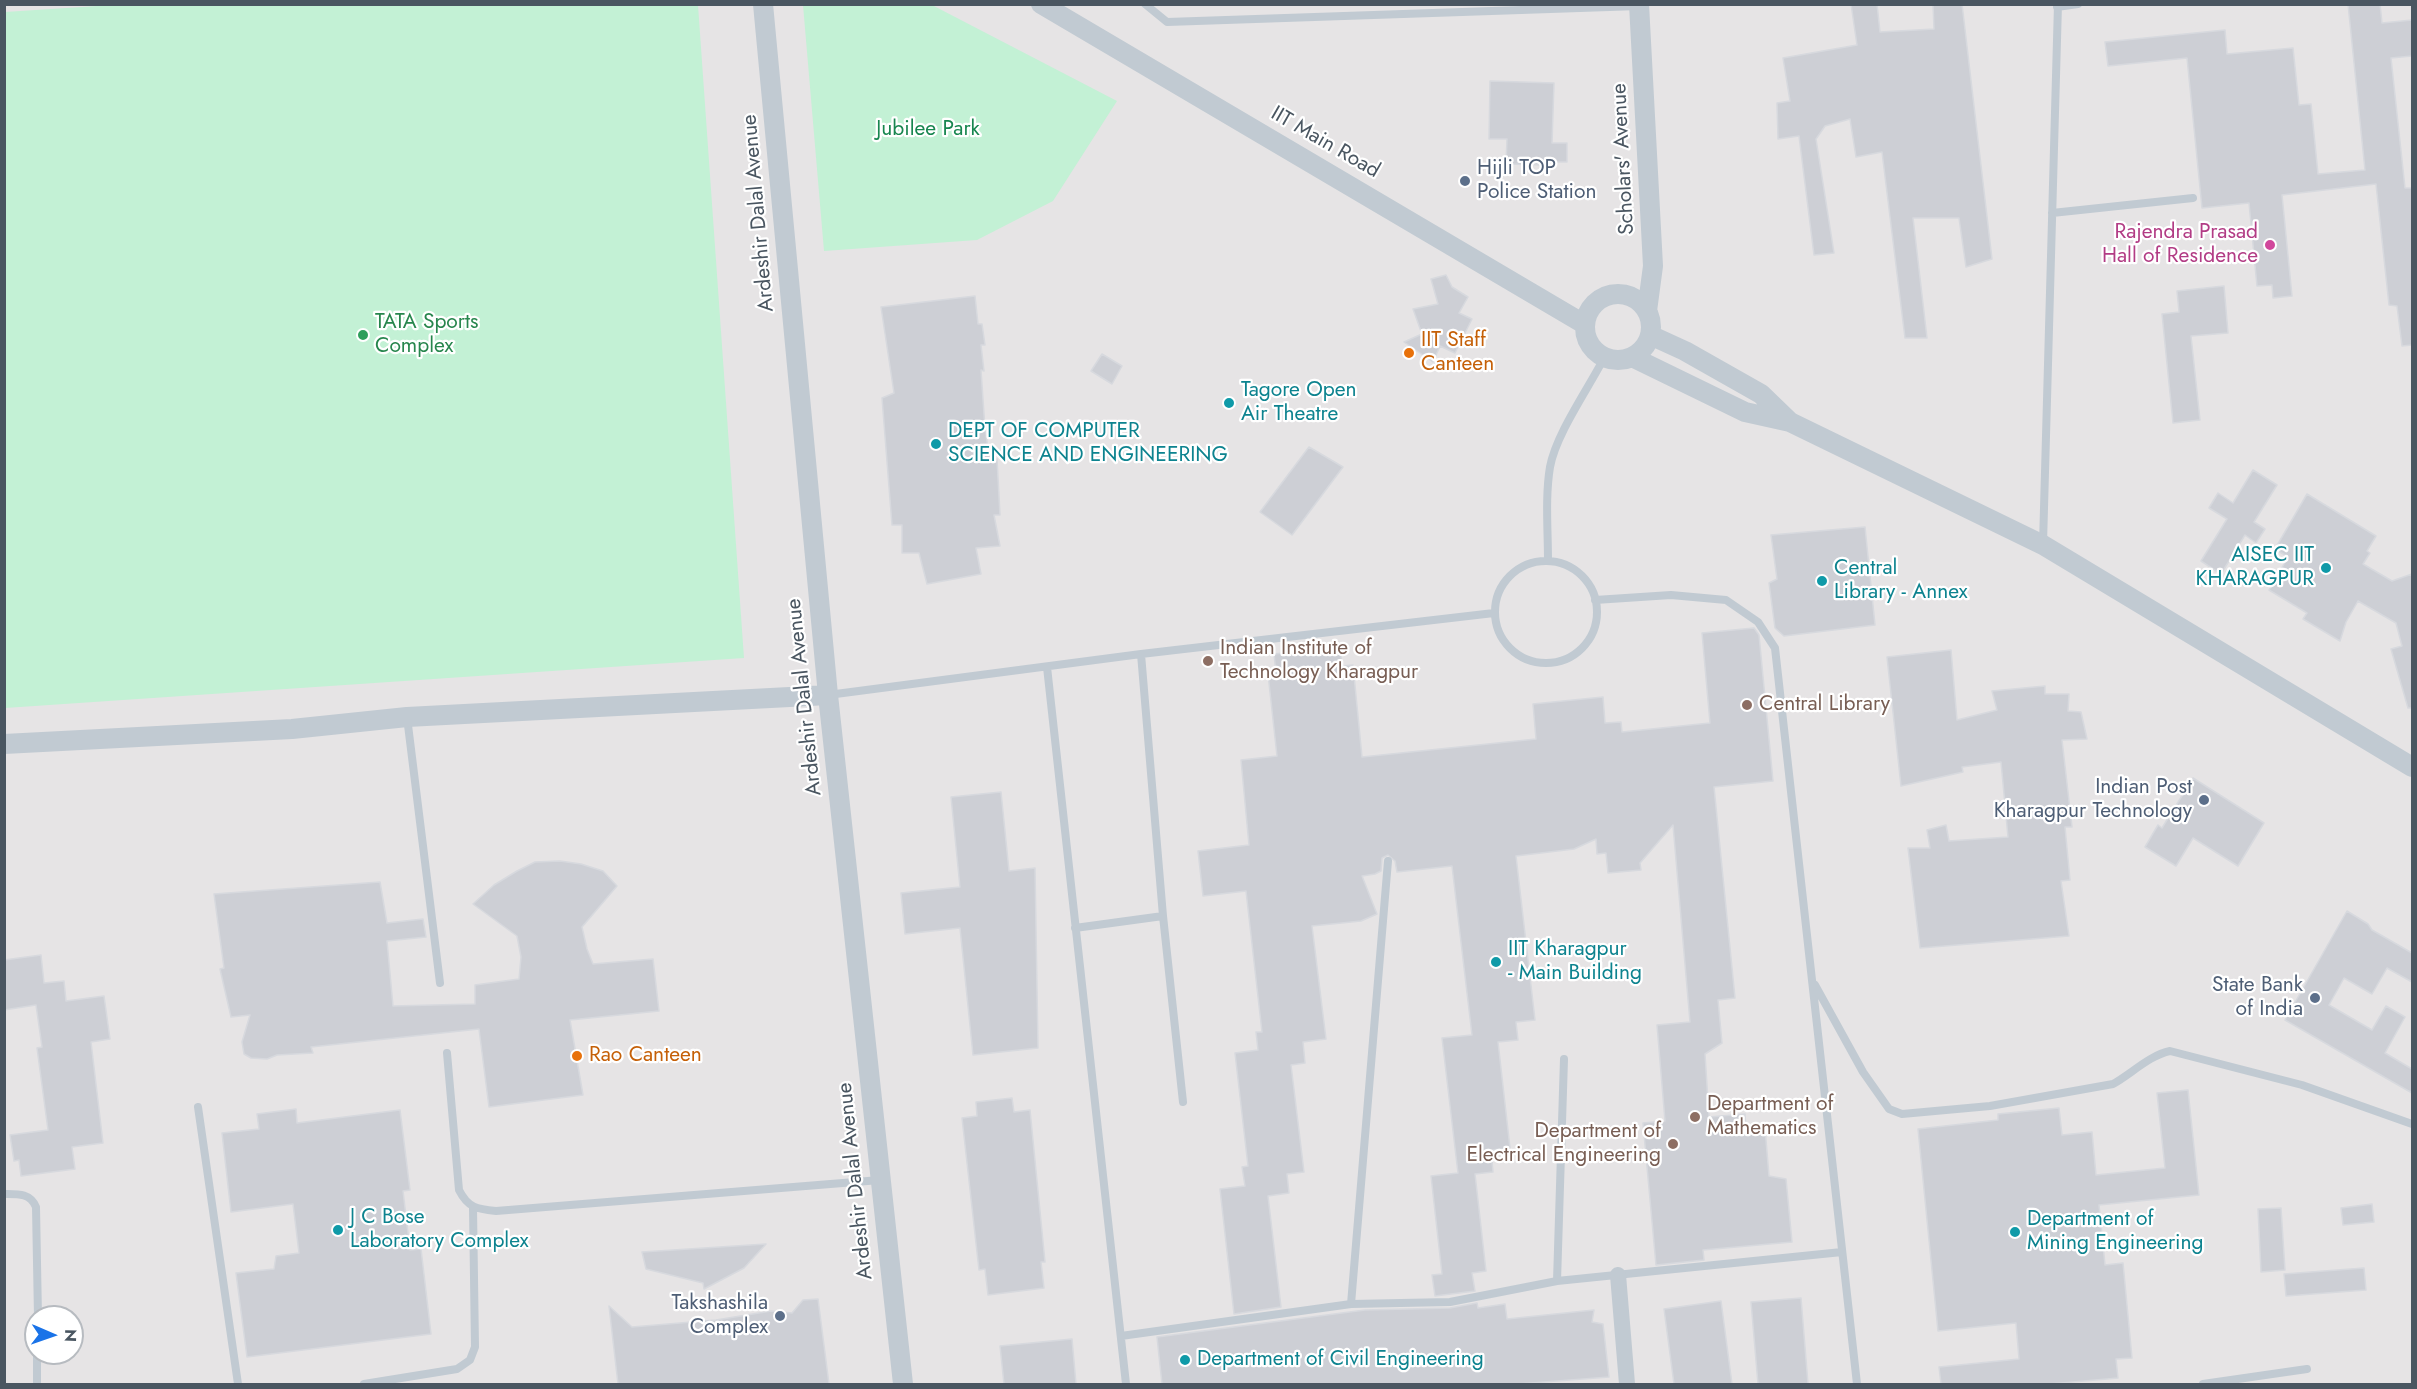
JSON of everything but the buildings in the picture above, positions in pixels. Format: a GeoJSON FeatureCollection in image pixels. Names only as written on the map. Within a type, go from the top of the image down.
{"type":"FeatureCollection","features":[{"type":"Feature","properties":{"kind":"street","name":"Ardeshir Dalal Avenue"},"geometry":{"type":"LineString","coordinates":[[763,4],[828,695],[903,1384]]}},
{"type":"Feature","properties":{"kind":"street","name":"IIT Main Road"},"geometry":{"type":"LineString","coordinates":[[1041,4],[1584,324]]}},
{"type":"Feature","properties":{"kind":"street","name":"Scholars' Avenue"},"geometry":{"type":"LineString","coordinates":[[1639,5],[1653,266],[1647,311]]}},
{"type":"Feature","properties":{"kind":"street"},"geometry":{"type":"LineString","coordinates":[[1611,294],[1632,297],[1647,311],[1651,327],[1646,344],[1632,357],[1613,361],[1604,358],[1589,344],[1584,324],[1593,305],[1601,298],[1611,294]]}},
{"type":"Feature","properties":{"kind":"street"},"geometry":{"type":"LineString","coordinates":[[1650,335],[1685,351],[1761,394],[1790,422]]}},
{"type":"Feature","properties":{"kind":"street"},"geometry":{"type":"LineString","coordinates":[[1632,357],[1745,412],[1790,422],[2043,544],[2412,767]]}},
{"type":"Feature","properties":{"kind":"street"},"geometry":{"type":"LineString","coordinates":[[4,744],[292,729],[407,717],[828,695]]}},
{"type":"Feature","properties":{"kind":"street"},"geometry":{"type":"LineString","coordinates":[[1618,1275],[1627,1384]]}},
{"type":"Feature","properties":{"kind":"lane"},"geometry":{"type":"LineString","coordinates":[[1145,4],[1167,22],[1639,5]]}},
{"type":"Feature","properties":{"kind":"lane"},"geometry":{"type":"LineString","coordinates":[[2043,544],[2058,6],[2078,4]]}},
{"type":"Feature","properties":{"kind":"lane"},"geometry":{"type":"LineString","coordinates":[[2052,213],[2193,198]]}},
{"type":"Feature","properties":{"kind":"lane"},"geometry":{"type":"LineString","coordinates":[[1548,561],[1548,489],[1551,465],[1559,442],[1604,358]]}},
{"type":"Feature","properties":{"kind":"lane"},"geometry":{"type":"LineString","coordinates":[[1548,561],[1564,564],[1578,572],[1589,584],[1595,600],[1597,616],[1593,633],[1583,647],[1570,658],[1553,663],[1535,663],[1519,657],[1506,645],[1497,630],[1494,613],[1497,596],[1505,580],[1517,569],[1532,562],[1548,561]]}},
{"type":"Feature","properties":{"kind":"lane"},"geometry":{"type":"LineString","coordinates":[[1595,600],[1671,595],[1726,600],[1758,622],[1775,648],[1857,1384]]}},
{"type":"Feature","properties":{"kind":"lane"},"geometry":{"type":"LineString","coordinates":[[828,695],[1141,654],[1494,613]]}},
{"type":"Feature","properties":{"kind":"lane"},"geometry":{"type":"LineString","coordinates":[[1141,654],[1163,916],[1182,1102]]}},
{"type":"Feature","properties":{"kind":"lane"},"geometry":{"type":"LineString","coordinates":[[1047,668],[1125,1384]]}},
{"type":"Feature","properties":{"kind":"lane"},"geometry":{"type":"LineString","coordinates":[[407,717],[440,983]]}},
{"type":"Feature","properties":{"kind":"lane"},"geometry":{"type":"LineString","coordinates":[[1351,1305],[1388,861]]}},
{"type":"Feature","properties":{"kind":"lane"},"geometry":{"type":"LineString","coordinates":[[1075,928],[1163,916]]}},
{"type":"Feature","properties":{"kind":"lane"},"geometry":{"type":"LineString","coordinates":[[1812,980],[1863,1072],[1889,1109],[1902,1114],[1990,1106],[2113,1084],[2160,1053],[2170,1051],[2302,1085],[2412,1124]]}},
{"type":"Feature","properties":{"kind":"lane"},"geometry":{"type":"LineString","coordinates":[[447,1053],[459,1190],[474,1209],[496,1211],[880,1180]]}},
{"type":"Feature","properties":{"kind":"lane"},"geometry":{"type":"LineString","coordinates":[[1557,1281],[1564,1059]]}},
{"type":"Feature","properties":{"kind":"lane"},"geometry":{"type":"LineString","coordinates":[[198,1107],[238,1384]]}},
{"type":"Feature","properties":{"kind":"lane"},"geometry":{"type":"LineString","coordinates":[[4,1194],[23,1194],[33,1199],[36,1207],[38,1305]]}},
{"type":"Feature","properties":{"kind":"lane"},"geometry":{"type":"LineString","coordinates":[[364,1384],[457,1369],[470,1360],[475,1347],[474,1209]]}},
{"type":"Feature","properties":{"kind":"lane"},"geometry":{"type":"LineString","coordinates":[[1120,1336],[1351,1305],[1450,1302],[1557,1281],[1842,1252]]}},
{"type":"Feature","properties":{"kind":"lane"},"geometry":{"type":"LineString","coordinates":[[37,1384],[38,1365]]}},
{"type":"Feature","properties":{"kind":"lane"},"geometry":{"type":"LineString","coordinates":[[2203,1384],[2307,1369]]}},
{"type":"Feature","properties":{"kind":"shaded area","name":"Indian Institute of Technology Kharagpur"},"geometry":{"type":"Polygon","coordinates":[[[5,5],[2412,5],[2412,1384],[5,1384],[5,5]]]}},
{"type":"Feature","properties":{"kind":"green space","name":"TATA Sports Complex"},"geometry":{"type":"Polygon","coordinates":[[[128,4],[698,5],[744,658],[5,708],[5,12],[128,4]]]}},
{"type":"Feature","properties":{"kind":"green space","name":"Jubilee Park"},"geometry":{"type":"Polygon","coordinates":[[[803,5],[932,5],[1117,101],[1053,201],[977,240],[824,251],[803,5]]]}},
{"type":"Feature","properties":{"kind":"place","name":"Hijli TOP Police Station"},"geometry":{"type":"Point","coordinates":[1465,181]}},
{"type":"Feature","properties":{"kind":"place","name":"Rajendra Prasad Hall of Residence"},"geometry":{"type":"Point","coordinates":[2270,245]}},
{"type":"Feature","properties":{"kind":"place","name":"TATA Sports Complex"},"geometry":{"type":"Point","coordinates":[363,335]}},
{"type":"Feature","properties":{"kind":"place","name":"IIT Staff Canteen"},"geometry":{"type":"Point","coordinates":[1409,353]}},
{"type":"Feature","properties":{"kind":"place","name":"Tagore Open Air Theatre"},"geometry":{"type":"Point","coordinates":[1229,403]}},
{"type":"Feature","properties":{"kind":"place","name":"DEPT OF COMPUTER SCIENCE AND ENGINEERING"},"geometry":{"type":"Point","coordinates":[936,444]}},
{"type":"Feature","properties":{"kind":"place","name":"AISEC IIT KHARAGPUR"},"geometry":{"type":"Point","coordinates":[2326,568]}},
{"type":"Feature","properties":{"kind":"place","name":"Central Library - Annex"},"geometry":{"type":"Point","coordinates":[1822,581]}},
{"type":"Feature","properties":{"kind":"place","name":"Indian Institute of Technology Kharagpur"},"geometry":{"type":"Point","coordinates":[1208,661]}},
{"type":"Feature","properties":{"kind":"place","name":"Central Library"},"geometry":{"type":"Point","coordinates":[1747,705]}},
{"type":"Feature","properties":{"kind":"place","name":"Indian Post Kharagpur Technology"},"geometry":{"type":"Point","coordinates":[2204,800]}},
{"type":"Feature","properties":{"kind":"place","name":"IIT Kharagpur - Main Building"},"geometry":{"type":"Point","coordinates":[1496,962]}},
{"type":"Feature","properties":{"kind":"place","name":"State Bank of India"},"geometry":{"type":"Point","coordinates":[2315,998]}},
{"type":"Feature","properties":{"kind":"place","name":"Rao Canteen"},"geometry":{"type":"Point","coordinates":[577,1056]}},
{"type":"Feature","properties":{"kind":"place","name":"Department of Mathematics"},"geometry":{"type":"Point","coordinates":[1695,1117]}},
{"type":"Feature","properties":{"kind":"place","name":"Department of Electrical Engineering"},"geometry":{"type":"Point","coordinates":[1673,1144]}},
{"type":"Feature","properties":{"kind":"place","name":"J C Bose Laboratory Complex"},"geometry":{"type":"Point","coordinates":[338,1230]}},
{"type":"Feature","properties":{"kind":"place","name":"Department of Mining Engineering"},"geometry":{"type":"Point","coordinates":[2015,1232]}},
{"type":"Feature","properties":{"kind":"place","name":"Takshashila Complex"},"geometry":{"type":"Point","coordinates":[780,1316]}},
{"type":"Feature","properties":{"kind":"place","name":"Department of Civil Engineering"},"geometry":{"type":"Point","coordinates":[1185,1360]}}]}
